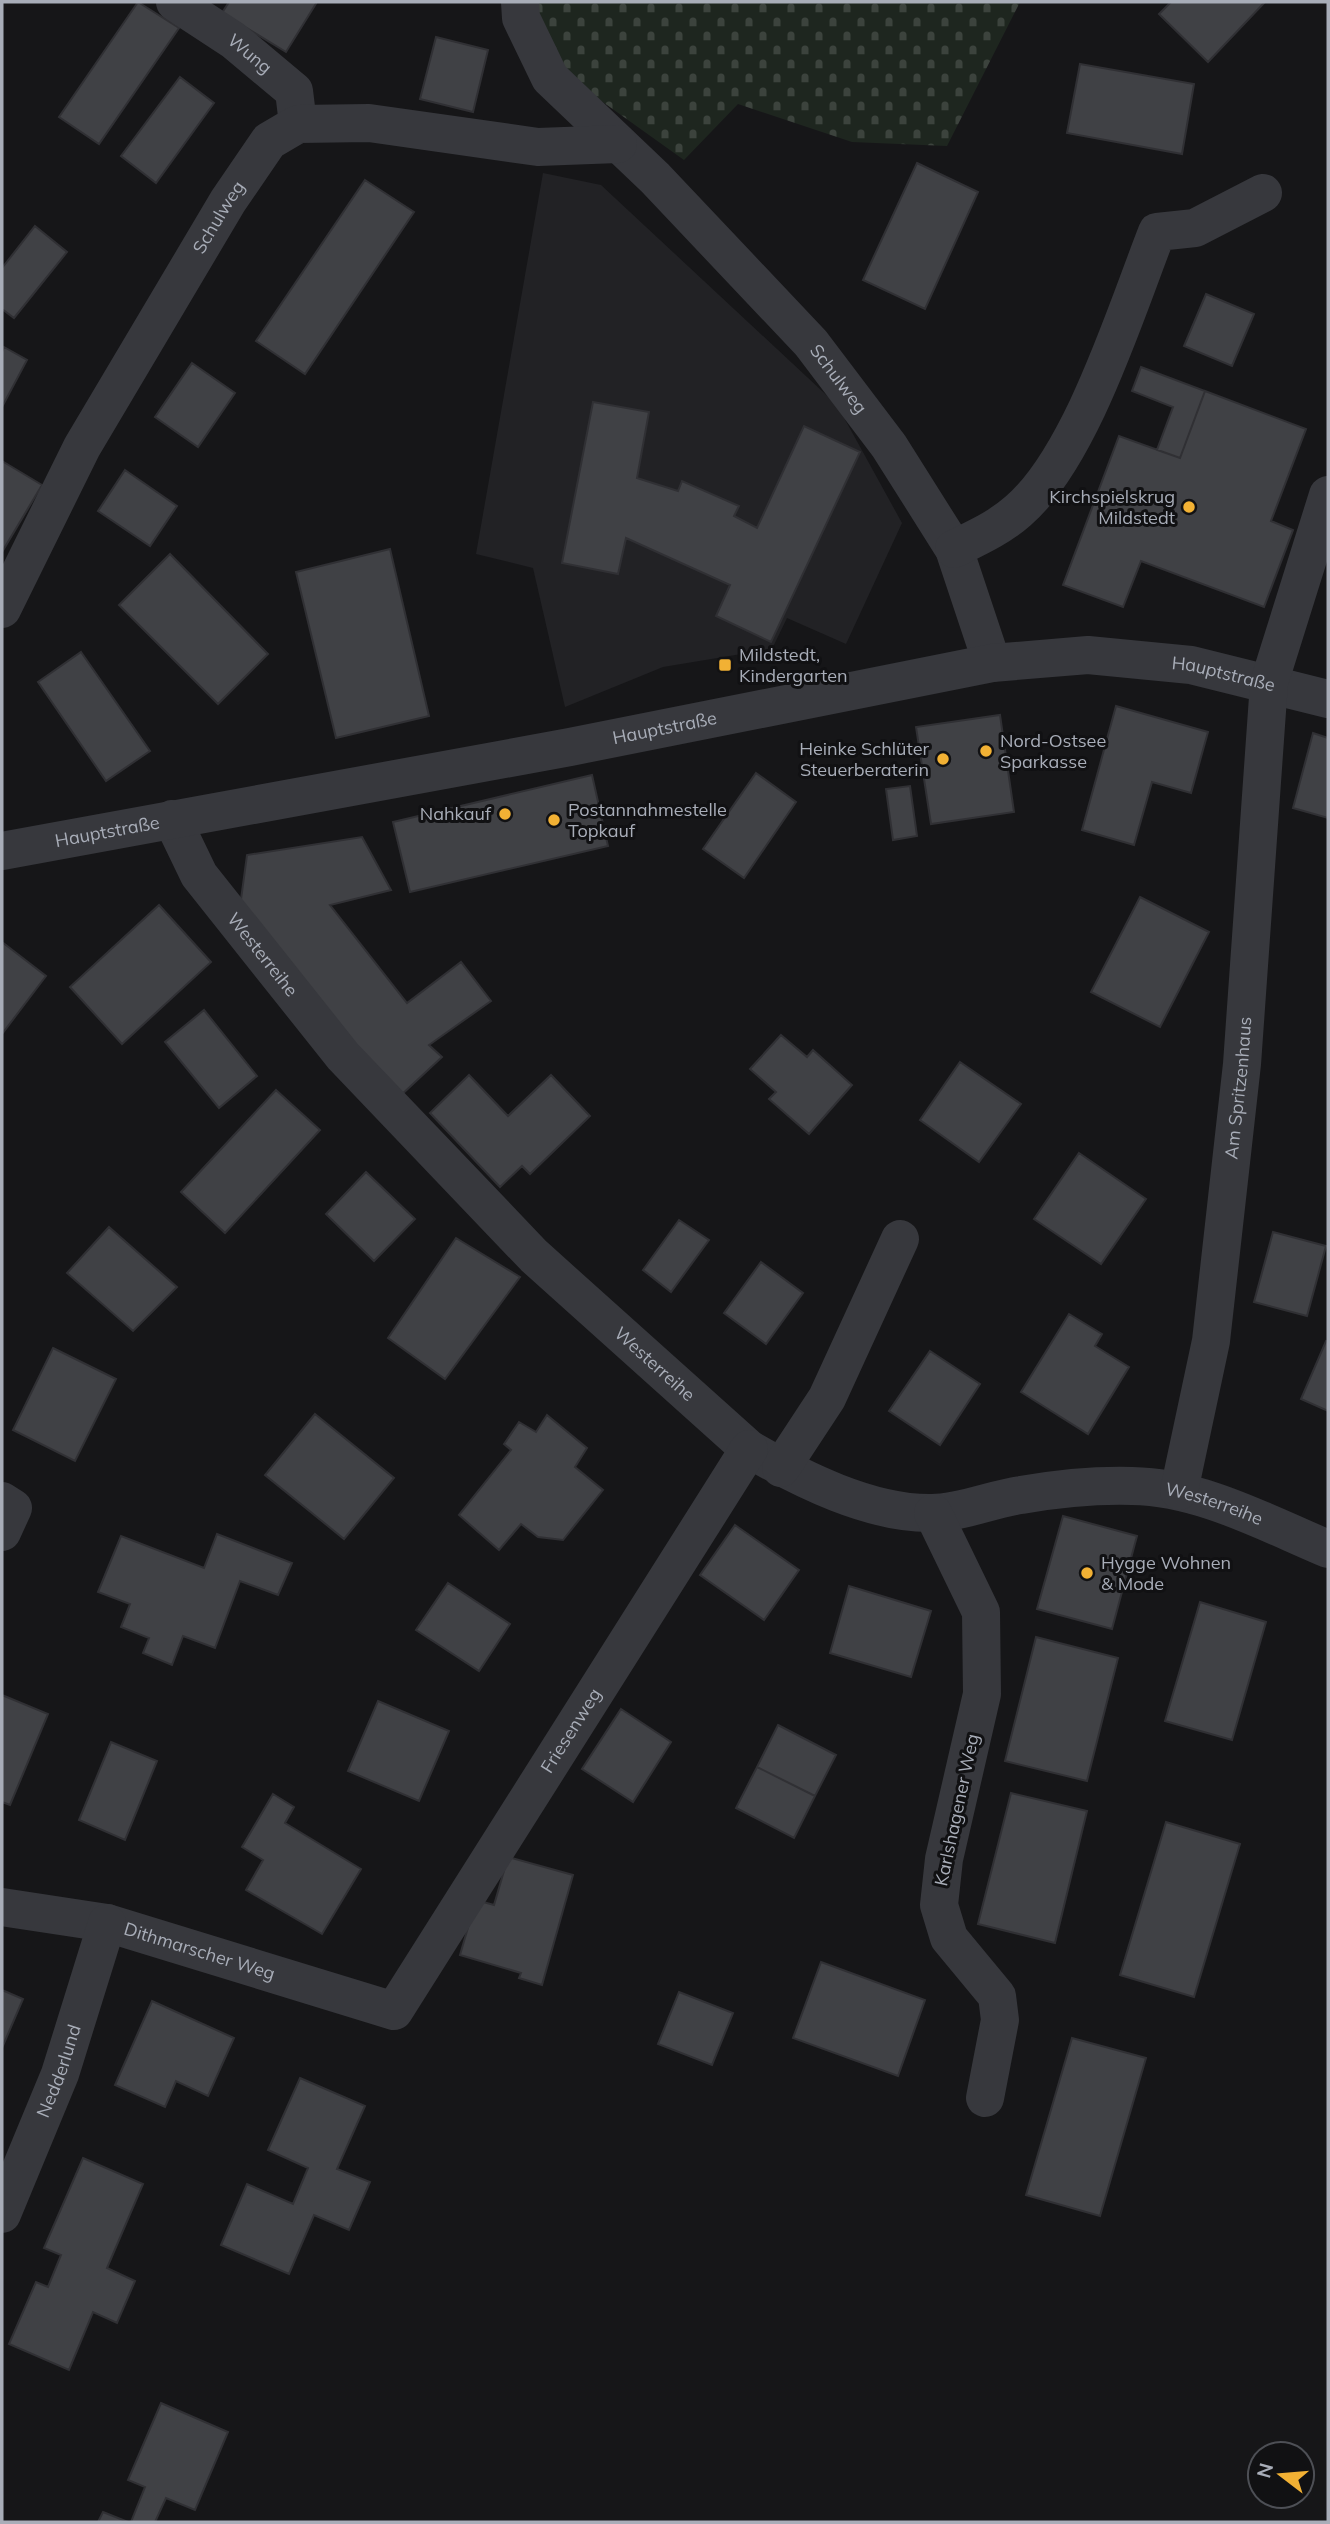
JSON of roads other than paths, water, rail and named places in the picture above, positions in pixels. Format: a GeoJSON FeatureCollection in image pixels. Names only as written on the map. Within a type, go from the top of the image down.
{"type":"FeatureCollection","features":[{"type":"Feature","properties":{"kind":"street","name":"Wung"},"geometry":{"type":"LineString","coordinates":[[175,2],[233,40],[294,92],[298,124]]}},
{"type":"Feature","properties":{"kind":"street","name":"Schulweg"},"geometry":{"type":"LineString","coordinates":[[520,2],[521,18],[550,78],[655,177],[811,343],[889,446],[954,550],[992,663]]}},
{"type":"Feature","properties":{"kind":"street"},"geometry":{"type":"LineString","coordinates":[[298,124],[369,123],[538,147],[618,144]]}},
{"type":"Feature","properties":{"kind":"street","name":"Schulweg"},"geometry":{"type":"LineString","coordinates":[[2,609],[82,447],[228,201],[269,141],[298,124]]}},
{"type":"Feature","properties":{"kind":"street"},"geometry":{"type":"LineString","coordinates":[[954,550],[1019,511],[1049,475],[1081,421],[1157,232],[1195,228],[1263,193]]}},
{"type":"Feature","properties":{"kind":"street","name":"Am Spritzenhaus"},"geometry":{"type":"LineString","coordinates":[[1179,1491],[1212,1341],[1242,1065],[1269,683],[1328,495]]}},
{"type":"Feature","properties":{"kind":"street","name":"Hauptstraße"},"geometry":{"type":"LineString","coordinates":[[2,851],[570,747],[992,663],[1088,655],[1191,665],[1328,699]]}},
{"type":"Feature","properties":{"kind":"street","name":"Westerreihe"},"geometry":{"type":"LineString","coordinates":[[172,819],[199,875],[343,1056],[534,1256],[748,1449],[781,1468],[862,1503],[933,1513],[1036,1493],[1132,1486],[1179,1491],[1220,1504],[1328,1549]]}},
{"type":"Feature","properties":{"kind":"street"},"geometry":{"type":"LineString","coordinates":[[781,1468],[827,1398],[900,1239]]}},
{"type":"Feature","properties":{"kind":"street","name":"Friesenweg"},"geometry":{"type":"LineString","coordinates":[[394,2011],[748,1449]]}},
{"type":"Feature","properties":{"kind":"street"},"geometry":{"type":"LineString","coordinates":[[2,1501],[13,1508],[2,1532]]}},
{"type":"Feature","properties":{"kind":"street","name":"Karlshagener Weg"},"geometry":{"type":"LineString","coordinates":[[933,1513],[981,1612],[982,1694],[944,1860],[939,1905],[950,1938],[997,1996],[1000,2021],[985,2098]]}},
{"type":"Feature","properties":{"kind":"street","name":"Dithmarscher Weg"},"geometry":{"type":"LineString","coordinates":[[2,1908],[107,1923],[394,2011]]}},
{"type":"Feature","properties":{"kind":"street","name":"Nedderlund"},"geometry":{"type":"LineString","coordinates":[[2,2214],[60,2074],[107,1923]]}},
{"type":"Feature","properties":{"kind":"place","name":"Kirchspielskrug Mildstedt"},"geometry":{"type":"Point","coordinates":[1189,507]}},
{"type":"Feature","properties":{"kind":"place","name":"Mildstedt, Kindergarten"},"geometry":{"type":"Point","coordinates":[725,665]}},
{"type":"Feature","properties":{"kind":"place","name":"Nord-Ostsee Sparkasse"},"geometry":{"type":"Point","coordinates":[986,751]}},
{"type":"Feature","properties":{"kind":"place","name":"Heinke Schlüter Steuerberaterin"},"geometry":{"type":"Point","coordinates":[943,759]}},
{"type":"Feature","properties":{"kind":"place","name":"Nahkauf"},"geometry":{"type":"Point","coordinates":[505,814]}},
{"type":"Feature","properties":{"kind":"place","name":"Postannahmestelle Topkauf"},"geometry":{"type":"Point","coordinates":[554,820]}},
{"type":"Feature","properties":{"kind":"place","name":"Hygge Wohnen & Mode"},"geometry":{"type":"Point","coordinates":[1087,1573]}}]}
